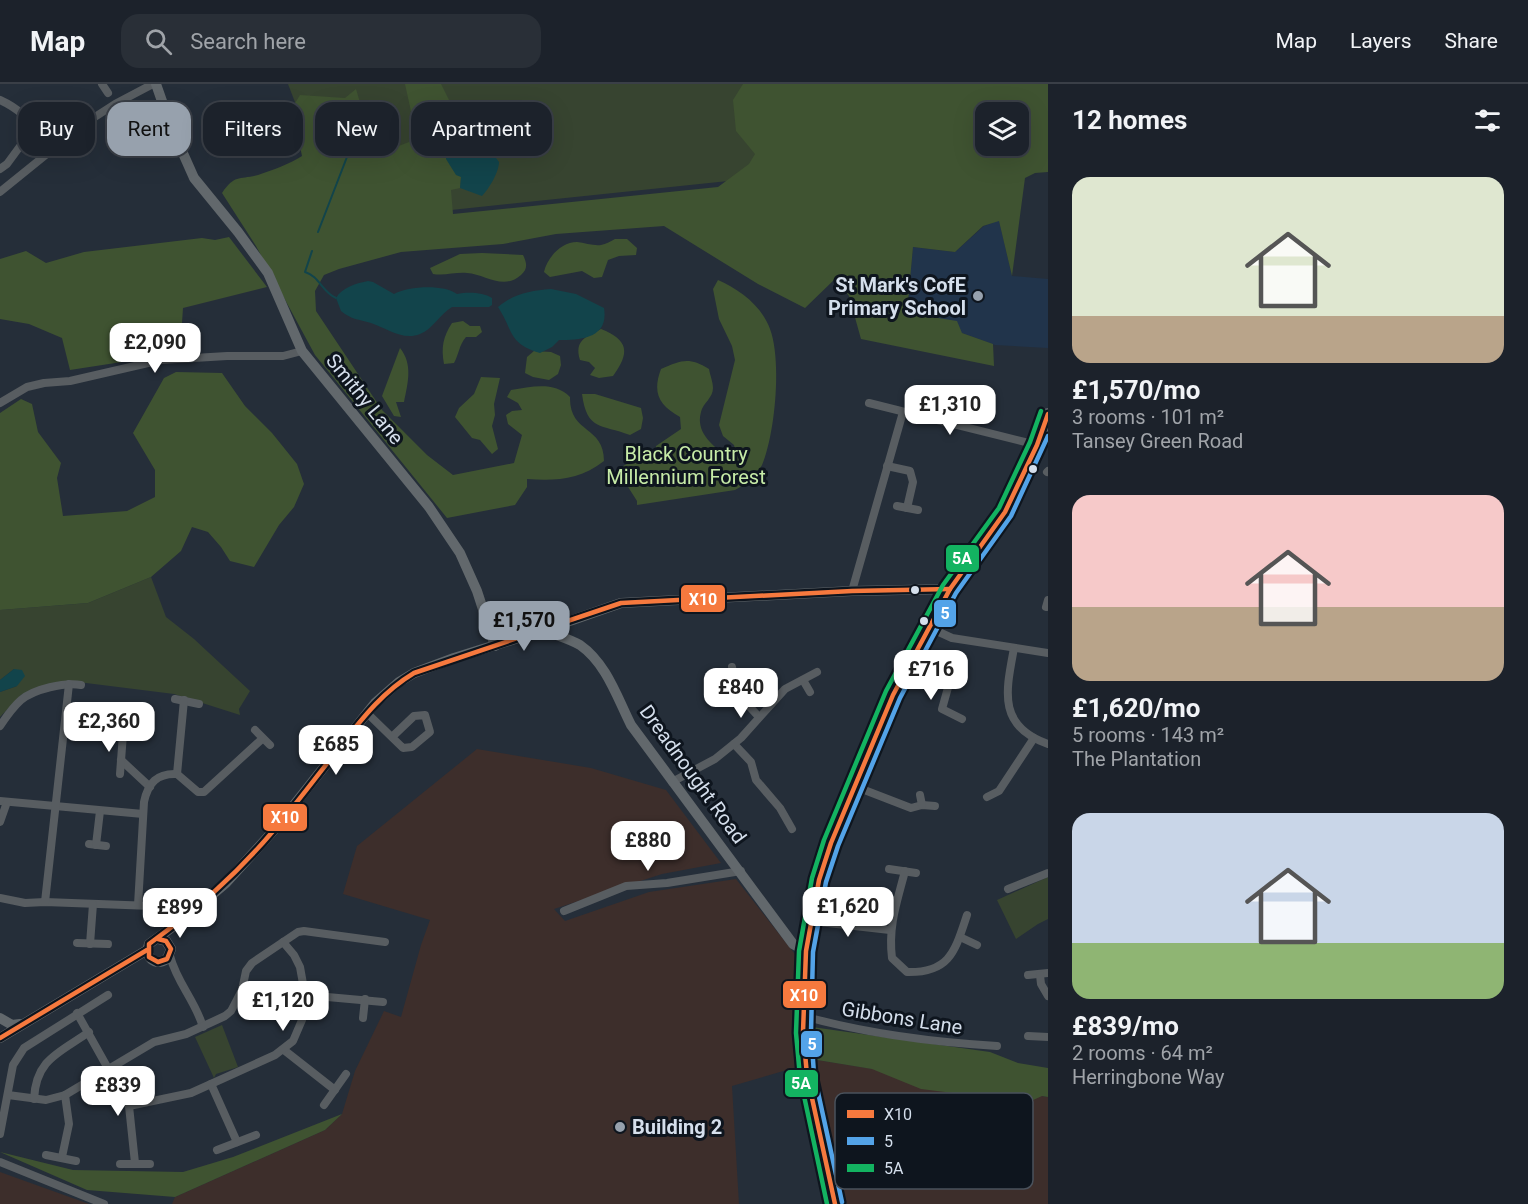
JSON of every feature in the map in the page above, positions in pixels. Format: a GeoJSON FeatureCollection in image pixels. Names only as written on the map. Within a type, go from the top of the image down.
{"type":"FeatureCollection","features":[{"type":"Feature","properties":{"kind":"main road"},"geometry":{"type":"LineString","coordinates":[[835,1204],[816,1125],[807,1075],[803,1032],[806,951],[819,880],[831,843],[893,695],[950,589],[1005,512],[1042,442],[1048,414]]}},
{"type":"Feature","properties":{"kind":"street"},"geometry":{"type":"LineString","coordinates":[[102,84],[108,93]]}},
{"type":"Feature","properties":{"kind":"street"},"geometry":{"type":"LineString","coordinates":[[0,192],[84,124],[115,104],[154,84],[194,178],[268,273],[302,351]]}},
{"type":"Feature","properties":{"kind":"street"},"geometry":{"type":"LineString","coordinates":[[0,100],[18,111],[32,130],[7,164],[0,169]]}},
{"type":"Feature","properties":{"kind":"street","name":"Smithy Lane"},"geometry":{"type":"LineString","coordinates":[[0,403],[27,387],[70,381],[161,360],[227,356],[283,356],[302,351],[429,507],[460,553],[477,591],[495,646]]}},
{"type":"Feature","properties":{"kind":"street"},"geometry":{"type":"LineString","coordinates":[[869,403],[1042,442]]}},
{"type":"Feature","properties":{"kind":"street"},"geometry":{"type":"LineString","coordinates":[[852,591],[903,412]]}},
{"type":"Feature","properties":{"kind":"street"},"geometry":{"type":"LineString","coordinates":[[887,466],[910,471],[913,482],[907,508]]}},
{"type":"Feature","properties":{"kind":"street"},"geometry":{"type":"LineString","coordinates":[[897,506],[918,510]]}},
{"type":"Feature","properties":{"kind":"street"},"geometry":{"type":"LineString","coordinates":[[203,1027],[198,1012],[176,977],[152,957],[150,944],[226,883],[274,830],[375,703],[399,682],[414,673],[621,603],[852,591],[950,589]]}},
{"type":"Feature","properties":{"kind":"street"},"geometry":{"type":"LineString","coordinates":[[928,627],[952,638],[1048,653]]}},
{"type":"Feature","properties":{"kind":"street","name":"Dreadnought Road"},"geometry":{"type":"LineString","coordinates":[[544,630],[579,645],[599,663],[616,692],[631,725],[794,944],[806,951]]}},
{"type":"Feature","properties":{"kind":"street"},"geometry":{"type":"LineString","coordinates":[[1014,648],[1006,692],[1011,716],[1019,727],[1034,738],[1048,744]]}},
{"type":"Feature","properties":{"kind":"street"},"geometry":{"type":"LineString","coordinates":[[908,666],[949,684],[942,710],[962,719]]}},
{"type":"Feature","properties":{"kind":"street"},"geometry":{"type":"LineString","coordinates":[[732,667],[738,694],[759,717]]}},
{"type":"Feature","properties":{"kind":"street"},"geometry":{"type":"LineString","coordinates":[[672,782],[715,759],[734,744],[785,689],[817,672]]}},
{"type":"Feature","properties":{"kind":"street"},"geometry":{"type":"LineString","coordinates":[[735,681],[745,678]]}},
{"type":"Feature","properties":{"kind":"street"},"geometry":{"type":"LineString","coordinates":[[803,680],[810,692]]}},
{"type":"Feature","properties":{"kind":"street"},"geometry":{"type":"LineString","coordinates":[[45,902],[69,684]]}},
{"type":"Feature","properties":{"kind":"street"},"geometry":{"type":"LineString","coordinates":[[0,726],[23,698],[58,685],[81,685]]}},
{"type":"Feature","properties":{"kind":"street"},"geometry":{"type":"LineString","coordinates":[[174,699],[199,704]]}},
{"type":"Feature","properties":{"kind":"street"},"geometry":{"type":"LineString","coordinates":[[177,774],[184,700]]}},
{"type":"Feature","properties":{"kind":"street"},"geometry":{"type":"LineString","coordinates":[[368,712],[396,743],[403,748],[412,747],[430,732],[425,715],[414,716],[392,737]]}},
{"type":"Feature","properties":{"kind":"street"},"geometry":{"type":"LineString","coordinates":[[255,730],[270,745]]}},
{"type":"Feature","properties":{"kind":"street"},"geometry":{"type":"LineString","coordinates":[[120,774],[123,734]]}},
{"type":"Feature","properties":{"kind":"street"},"geometry":{"type":"LineString","coordinates":[[987,797],[999,791],[1034,738]]}},
{"type":"Feature","properties":{"kind":"street"},"geometry":{"type":"LineString","coordinates":[[138,905],[144,802],[150,787],[162,774],[177,774],[198,792],[204,792],[262,739]]}},
{"type":"Feature","properties":{"kind":"street"},"geometry":{"type":"LineString","coordinates":[[734,744],[751,762],[759,785],[780,808],[792,829]]}},
{"type":"Feature","properties":{"kind":"street"},"geometry":{"type":"LineString","coordinates":[[121,760],[150,787]]}},
{"type":"Feature","properties":{"kind":"street"},"geometry":{"type":"LineString","coordinates":[[854,786],[911,808],[922,805],[936,806]]}},
{"type":"Feature","properties":{"kind":"street"},"geometry":{"type":"LineString","coordinates":[[920,795],[922,805]]}},
{"type":"Feature","properties":{"kind":"street"},"geometry":{"type":"LineString","coordinates":[[0,822],[3,802],[143,814]]}},
{"type":"Feature","properties":{"kind":"street"},"geometry":{"type":"LineString","coordinates":[[100,811],[93,844],[106,846]]}},
{"type":"Feature","properties":{"kind":"street"},"geometry":{"type":"LineString","coordinates":[[786,818],[795,813]]}},
{"type":"Feature","properties":{"kind":"street"},"geometry":{"type":"LineString","coordinates":[[889,869],[916,873]]}},
{"type":"Feature","properties":{"kind":"street"},"geometry":{"type":"LineString","coordinates":[[564,911],[626,886],[667,883],[741,871]]}},
{"type":"Feature","properties":{"kind":"street"},"geometry":{"type":"LineString","coordinates":[[905,871],[890,930],[892,958],[907,972],[922,972],[939,966],[949,959],[960,937],[967,915]]}},
{"type":"Feature","properties":{"kind":"street"},"geometry":{"type":"LineString","coordinates":[[1008,889],[1048,873]]}},
{"type":"Feature","properties":{"kind":"street"},"geometry":{"type":"LineString","coordinates":[[0,898],[14,902],[152,906]]}},
{"type":"Feature","properties":{"kind":"street"},"geometry":{"type":"LineString","coordinates":[[90,944],[93,904]]}},
{"type":"Feature","properties":{"kind":"street"},"geometry":{"type":"LineString","coordinates":[[0,1038],[20,1024],[130,961],[152,957],[167,959],[185,918]]}},
{"type":"Feature","properties":{"kind":"street"},"geometry":{"type":"LineString","coordinates":[[810,921],[890,930]]}},
{"type":"Feature","properties":{"kind":"street"},"geometry":{"type":"LineString","coordinates":[[8,1095],[52,1100],[65,1095],[154,1042],[203,1027],[231,1011],[242,990],[246,971],[252,963],[304,931],[385,942]]}},
{"type":"Feature","properties":{"kind":"street"},"geometry":{"type":"LineString","coordinates":[[960,937],[977,945]]}},
{"type":"Feature","properties":{"kind":"street"},"geometry":{"type":"LineString","coordinates":[[158,939],[164,940],[170,951],[176,977]]}},
{"type":"Feature","properties":{"kind":"street"},"geometry":{"type":"LineString","coordinates":[[129,1106],[191,1093],[284,1050],[293,1041],[302,1020],[305,995],[300,968],[294,955],[283,942]]}},
{"type":"Feature","properties":{"kind":"street"},"geometry":{"type":"LineString","coordinates":[[77,944],[108,944]]}},
{"type":"Feature","properties":{"kind":"street"},"geometry":{"type":"LineString","coordinates":[[1028,975],[1044,974],[1041,984],[1048,996]]}},
{"type":"Feature","properties":{"kind":"street"},"geometry":{"type":"LineString","coordinates":[[0,1134],[13,1065],[24,1048],[108,995]]}},
{"type":"Feature","properties":{"kind":"street"},"geometry":{"type":"LineString","coordinates":[[305,995],[383,1002]]}},
{"type":"Feature","properties":{"kind":"street"},"geometry":{"type":"LineString","coordinates":[[363,1018],[365,999]]}},
{"type":"Feature","properties":{"kind":"street"},"geometry":{"type":"LineString","coordinates":[[77,1013],[129,1106],[135,1163]]}},
{"type":"Feature","properties":{"kind":"street","name":"Gibbons Lane"},"geometry":{"type":"LineString","coordinates":[[803,1016],[886,1036],[997,1046]]}},
{"type":"Feature","properties":{"kind":"street"},"geometry":{"type":"LineString","coordinates":[[0,1018],[12,1025],[20,1024]]}},
{"type":"Feature","properties":{"kind":"street"},"geometry":{"type":"LineString","coordinates":[[34,1099],[37,1077],[46,1062],[89,1032]]}},
{"type":"Feature","properties":{"kind":"street"},"geometry":{"type":"LineString","coordinates":[[1028,1036],[1048,1037]]}},
{"type":"Feature","properties":{"kind":"street"},"geometry":{"type":"LineString","coordinates":[[284,1050],[335,1090]]}},
{"type":"Feature","properties":{"kind":"street"},"geometry":{"type":"LineString","coordinates":[[324,1105],[346,1074]]}},
{"type":"Feature","properties":{"kind":"street"},"geometry":{"type":"LineString","coordinates":[[211,1084],[237,1142]]}},
{"type":"Feature","properties":{"kind":"street"},"geometry":{"type":"LineString","coordinates":[[62,1157],[69,1124],[65,1095]]}},
{"type":"Feature","properties":{"kind":"street"},"geometry":{"type":"LineString","coordinates":[[218,1150],[256,1135]]}},
{"type":"Feature","properties":{"kind":"street"},"geometry":{"type":"LineString","coordinates":[[46,1155],[76,1161]]}},
{"type":"Feature","properties":{"kind":"street"},"geometry":{"type":"LineString","coordinates":[[0,1162],[104,1204]]}},
{"type":"Feature","properties":{"kind":"street"},"geometry":{"type":"LineString","coordinates":[[120,1164],[150,1164]]}},
{"type":"Feature","properties":{"kind":"shaded area"},"geometry":{"type":"Polygon","coordinates":[[[288,84],[895,84],[899,163],[404,215],[340,219],[316,156],[399,156],[399,102],[315,102],[315,154],[303,123],[303,102],[295,102],[288,84]]]}},
{"type":"Feature","properties":{"kind":"shaded area"},"geometry":{"type":"Polygon","coordinates":[[[446,156],[495,156],[499,162],[493,180],[482,196],[460,188],[461,177],[456,175],[446,156]]]}},
{"type":"Feature","properties":{"kind":"shaded area","name":"St Mark's CofE Primary School"},"geometry":{"type":"Polygon","coordinates":[[[999,220],[1012,276],[1048,279],[1048,348],[995,345],[907,313],[913,247],[955,252],[984,226],[999,220]]]}},
{"type":"Feature","properties":{"kind":"shaded area"},"geometry":{"type":"Polygon","coordinates":[[[368,281],[394,294],[408,289],[435,287],[457,294],[480,294],[492,298],[492,305],[489,307],[452,307],[425,332],[414,336],[401,335],[352,318],[341,311],[336,298],[338,294],[350,286],[368,281]]]}},
{"type":"Feature","properties":{"kind":"shaded area"},"geometry":{"type":"Polygon","coordinates":[[[551,289],[576,294],[604,308],[604,318],[602,326],[592,335],[559,340],[552,347],[540,353],[517,341],[498,307],[523,294],[551,289]]]}},
{"type":"Feature","properties":{"kind":"shaded area"},"geometry":{"type":"Polygon","coordinates":[[[151,577],[166,617],[194,639],[250,691],[239,709],[240,715],[174,694],[63,682],[36,688],[21,695],[0,717],[0,692],[17,686],[14,669],[0,680],[0,610],[88,603],[151,577]]]}},
{"type":"Feature","properties":{"kind":"shaded area"},"geometry":{"type":"Polygon","coordinates":[[[14,669],[22,670],[25,676],[17,686],[0,692],[0,680],[14,669]]]}},
{"type":"Feature","properties":{"kind":"shaded area"},"geometry":{"type":"Polygon","coordinates":[[[477,749],[591,768],[666,790],[721,863],[662,874],[554,909],[565,921],[649,892],[736,879],[798,958],[797,1067],[732,1086],[739,1204],[172,1204],[175,1197],[325,1130],[342,1114],[355,1071],[384,1011],[401,1017],[430,920],[343,894],[357,846],[477,749]]]}},
{"type":"Feature","properties":{"kind":"shaded area"},"geometry":{"type":"Polygon","coordinates":[[[1048,877],[1048,919],[1016,939],[997,900],[1048,877]]]}},
{"type":"Feature","properties":{"kind":"shaded area"},"geometry":{"type":"Polygon","coordinates":[[[222,1025],[238,1067],[216,1074],[214,1078],[195,1037],[222,1025]]]}},
{"type":"Feature","properties":{"kind":"shaded area"},"geometry":{"type":"Polygon","coordinates":[[[811,1059],[1023,1093],[835,1093],[835,1172],[816,1093],[811,1059]]]}},
{"type":"Feature","properties":{"kind":"shaded area"},"geometry":{"type":"Polygon","coordinates":[[[1033,1095],[1048,1097],[1048,1204],[847,1204],[841,1189],[1033,1189],[1033,1095]]]}},
{"type":"Feature","properties":{"kind":"shaded area"},"geometry":{"type":"Polygon","coordinates":[[[0,1172],[89,1204],[0,1204],[0,1172]]]}},
{"type":"Feature","properties":{"kind":"green space"},"geometry":{"type":"Polygon","coordinates":[[[405,84],[441,84],[449,100],[454,102],[411,102],[411,111],[405,84]]]}},
{"type":"Feature","properties":{"kind":"green space"},"geometry":{"type":"Polygon","coordinates":[[[743,84],[1048,84],[1048,172],[1035,173],[1025,178],[1012,276],[999,221],[983,226],[955,252],[913,247],[907,313],[957,321],[962,333],[993,344],[994,366],[861,339],[849,296],[836,278],[805,308],[758,284],[664,226],[556,234],[503,244],[401,252],[324,275],[315,291],[316,311],[382,410],[427,455],[453,475],[514,463],[522,435],[508,424],[506,415],[512,411],[522,410],[518,403],[507,397],[511,390],[542,386],[564,392],[570,397],[571,409],[575,418],[599,441],[604,461],[586,472],[567,478],[527,479],[527,487],[515,505],[447,518],[315,355],[256,246],[222,193],[234,180],[258,175],[303,156],[303,102],[296,102],[300,95],[345,98],[356,89],[360,102],[315,102],[315,156],[399,156],[399,146],[409,142],[411,125],[411,156],[458,156],[454,170],[461,177],[460,188],[451,190],[453,214],[718,187],[749,164],[755,154],[736,131],[733,100],[743,84]]]}},
{"type":"Feature","properties":{"kind":"green space"},"geometry":{"type":"Polygon","coordinates":[[[229,237],[267,287],[183,308],[180,353],[70,370],[62,338],[29,324],[0,319],[0,259],[26,251],[46,263],[84,252],[229,237]]]}},
{"type":"Feature","properties":{"kind":"green space"},"geometry":{"type":"Polygon","coordinates":[[[615,239],[627,239],[637,248],[636,255],[619,256],[608,260],[602,277],[594,278],[582,271],[550,277],[544,272],[552,256],[566,245],[577,242],[601,245],[615,239]]]}},
{"type":"Feature","properties":{"kind":"green space"},"geometry":{"type":"Polygon","coordinates":[[[460,254],[523,255],[526,268],[514,280],[501,282],[467,273],[433,274],[430,268],[460,254]]]}},
{"type":"Feature","properties":{"kind":"green space","name":"Black Country Millennium Forest"},"geometry":{"type":"Polygon","coordinates":[[[718,280],[742,293],[756,306],[770,329],[774,343],[775,397],[767,452],[757,473],[735,490],[637,505],[637,501],[623,479],[623,466],[634,460],[648,462],[654,458],[656,446],[681,429],[680,417],[667,408],[659,398],[657,385],[661,369],[691,361],[709,369],[713,392],[701,412],[703,433],[728,457],[736,454],[734,445],[723,436],[719,425],[735,360],[732,346],[719,319],[713,289],[718,280]]]}},
{"type":"Feature","properties":{"kind":"green space"},"geometry":{"type":"Polygon","coordinates":[[[463,321],[470,326],[480,326],[482,332],[476,337],[466,337],[454,363],[444,364],[443,347],[447,333],[452,323],[463,321]]]}},
{"type":"Feature","properties":{"kind":"green space"},"geometry":{"type":"Polygon","coordinates":[[[601,329],[622,343],[624,354],[613,376],[599,378],[590,375],[595,368],[589,362],[580,360],[579,348],[583,340],[601,329]]]}},
{"type":"Feature","properties":{"kind":"green space"},"geometry":{"type":"Polygon","coordinates":[[[400,348],[408,367],[404,402],[396,402],[401,417],[394,416],[382,396],[400,348]]]}},
{"type":"Feature","properties":{"kind":"green space"},"geometry":{"type":"Polygon","coordinates":[[[534,351],[551,352],[560,356],[561,365],[558,374],[549,380],[525,373],[527,357],[534,351]]]}},
{"type":"Feature","properties":{"kind":"green space"},"geometry":{"type":"Polygon","coordinates":[[[176,372],[222,373],[245,406],[272,433],[297,464],[304,484],[294,507],[279,525],[254,567],[230,561],[208,532],[192,527],[181,551],[151,577],[88,603],[0,610],[0,413],[21,399],[32,404],[38,432],[61,463],[57,478],[63,516],[127,511],[155,497],[155,470],[133,433],[164,378],[176,372]]]}},
{"type":"Feature","properties":{"kind":"green space"},"geometry":{"type":"Polygon","coordinates":[[[481,377],[500,378],[492,426],[498,449],[492,454],[480,440],[472,438],[455,417],[459,408],[474,394],[481,377]]]}},
{"type":"Feature","properties":{"kind":"green space","name":"Black Country Millennium Forest"},"geometry":{"type":"Polygon","coordinates":[[[582,394],[595,394],[641,408],[643,418],[641,429],[630,435],[597,424],[584,406],[582,394]]]}},
{"type":"Feature","properties":{"kind":"green space"},"geometry":{"type":"Polygon","coordinates":[[[812,1027],[990,1052],[1018,1063],[1048,1068],[1048,1097],[1042,1096],[1033,1100],[1033,1093],[953,1093],[921,1089],[872,1069],[811,1059],[812,1027]]]}},
{"type":"Feature","properties":{"kind":"green space"},"geometry":{"type":"Polygon","coordinates":[[[342,1114],[325,1130],[175,1197],[87,1190],[0,1152],[73,1170],[183,1172],[233,1157],[342,1114]]]}},
{"type":"Feature","properties":{"kind":"waterway"},"geometry":{"type":"LineString","coordinates":[[318,232],[347,156]]}},
{"type":"Feature","properties":{"kind":"waterway"},"geometry":{"type":"LineString","coordinates":[[312,251],[305,272],[314,277],[336,298]]}},
{"type":"Feature","properties":{"kind":"transit line","name":"5A"},"geometry":{"type":"LineString","coordinates":[[827,1204],[800,1077],[796,1033],[799,951],[812,878],[824,840],[886,691],[943,585],[999,508],[1030,442],[1041,411]]}},
{"type":"Feature","properties":{"kind":"transit line","name":"X10"},"geometry":{"type":"LineString","coordinates":[[835,1204],[807,1075],[803,1032],[806,951],[819,880],[831,843],[893,695],[950,589],[1005,512],[1037,445],[1048,414]]}},
{"type":"Feature","properties":{"kind":"transit line","name":"5"},"geometry":{"type":"LineString","coordinates":[[835,1170],[814,1074],[811,1032],[813,952],[826,882],[838,846],[900,698],[956,593],[1011,516],[1048,436]]}},
{"type":"Feature","properties":{"kind":"transit line","name":"X10"},"geometry":{"type":"LineString","coordinates":[[158,939],[166,941],[171,949],[167,959],[158,962],[149,957],[149,944],[200,904],[245,862],[283,819],[367,714],[393,688],[414,673],[621,603],[852,591],[950,589]]}},
{"type":"Feature","properties":{"kind":"transit line","name":"X10"},"geometry":{"type":"LineString","coordinates":[[0,1038],[147,950]]}},
{"type":"Feature","properties":{"kind":"transit line","name":"5"},"geometry":{"type":"LineString","coordinates":[[839,1189],[842,1202]]}},
{"type":"Feature","properties":{"kind":"place","name":"St Mark's CofE Primary School"},"geometry":{"type":"Point","coordinates":[978,296]}},
{"type":"Feature","properties":{"kind":"place","name":"Building 2"},"geometry":{"type":"Point","coordinates":[620,1127]}}]}
